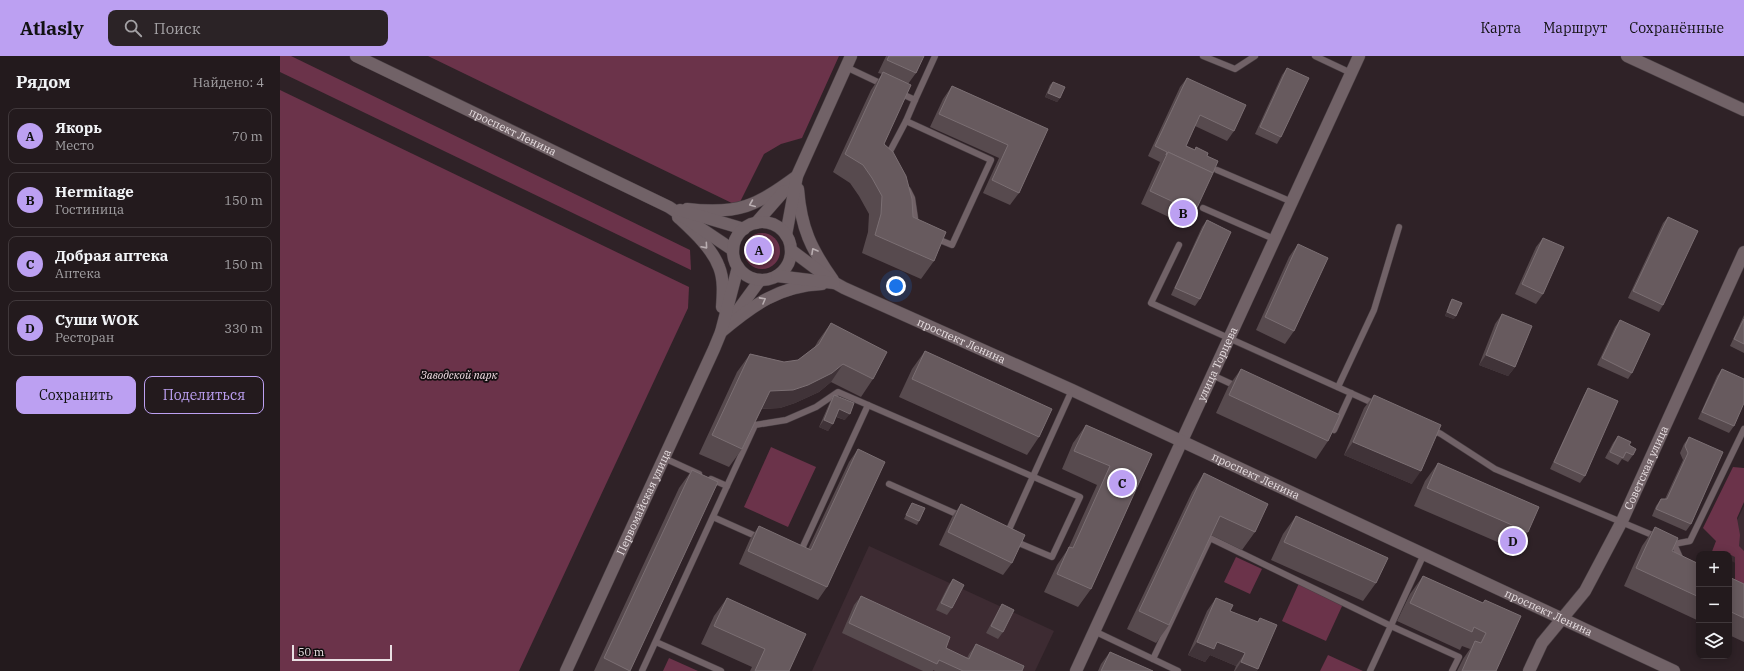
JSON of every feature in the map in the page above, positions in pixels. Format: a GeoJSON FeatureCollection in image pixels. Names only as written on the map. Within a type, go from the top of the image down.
{"type":"FeatureCollection","features":[{"type":"Feature","properties":{"kind":"street","name":"проспект Ленина"},"geometry":{"type":"LineString","coordinates":[[356,56],[669,207]]}},
{"type":"Feature","properties":{"kind":"street","name":"улица Торцева"},"geometry":{"type":"LineString","coordinates":[[1076,671],[1359,56]]}},
{"type":"Feature","properties":{"kind":"street"},"geometry":{"type":"LineString","coordinates":[[1627,56],[1744,110]]}},
{"type":"Feature","properties":{"kind":"street"},"geometry":{"type":"LineString","coordinates":[[797,176],[756,223],[744,229],[736,239],[733,250],[734,259],[744,274],[760,280],[768,280],[785,270],[789,261],[791,250],[786,235],[797,176],[849,61]]}},
{"type":"Feature","properties":{"kind":"street"},"geometry":{"type":"LineString","coordinates":[[669,207],[716,211],[738,210],[756,203],[797,176]]}},
{"type":"Feature","properties":{"kind":"street"},"geometry":{"type":"LineString","coordinates":[[797,176],[804,230],[812,248],[835,283]]}},
{"type":"Feature","properties":{"kind":"street"},"geometry":{"type":"LineString","coordinates":[[669,207],[744,229]]}},
{"type":"Feature","properties":{"kind":"street"},"geometry":{"type":"LineString","coordinates":[[669,207],[733,250]]}},
{"type":"Feature","properties":{"kind":"street"},"geometry":{"type":"LineString","coordinates":[[669,207],[713,255],[720,267],[722,281],[721,332]]}},
{"type":"Feature","properties":{"kind":"street"},"geometry":{"type":"LineString","coordinates":[[756,223],[774,225],[786,235]]}},
{"type":"Feature","properties":{"kind":"street"},"geometry":{"type":"LineString","coordinates":[[791,250],[835,283]]}},
{"type":"Feature","properties":{"kind":"street","name":"Советская улица"},"geometry":{"type":"LineString","coordinates":[[1529,671],[1542,643],[1586,591],[1622,521],[1744,252]]}},
{"type":"Feature","properties":{"kind":"street"},"geometry":{"type":"LineString","coordinates":[[721,332],[738,267]]}},
{"type":"Feature","properties":{"kind":"street"},"geometry":{"type":"LineString","coordinates":[[777,276],[835,283]]}},
{"type":"Feature","properties":{"kind":"street"},"geometry":{"type":"LineString","coordinates":[[721,332],[760,280]]}},
{"type":"Feature","properties":{"kind":"street","name":"проспект Ленина"},"geometry":{"type":"LineString","coordinates":[[835,283],[1072,390],[1674,671]]}},
{"type":"Feature","properties":{"kind":"street"},"geometry":{"type":"LineString","coordinates":[[721,332],[758,303],[775,294],[793,288],[835,283]]}},
{"type":"Feature","properties":{"kind":"street","name":"Первомайская улица"},"geometry":{"type":"LineString","coordinates":[[566,671],[721,332]]}},
{"type":"Feature","properties":{"kind":"lane"},"geometry":{"type":"LineString","coordinates":[[892,165],[887,159],[935,56]]}},
{"type":"Feature","properties":{"kind":"lane"},"geometry":{"type":"LineString","coordinates":[[1203,56],[1235,69],[1255,56]]}},
{"type":"Feature","properties":{"kind":"lane"},"geometry":{"type":"LineString","coordinates":[[1315,56],[1351,73]]}},
{"type":"Feature","properties":{"kind":"lane"},"geometry":{"type":"LineString","coordinates":[[849,61],[887,87]]}},
{"type":"Feature","properties":{"kind":"lane"},"geometry":{"type":"LineString","coordinates":[[894,90],[915,100]]}},
{"type":"Feature","properties":{"kind":"lane"},"geometry":{"type":"LineString","coordinates":[[906,121],[991,160],[952,245],[931,236]]}},
{"type":"Feature","properties":{"kind":"lane"},"geometry":{"type":"LineString","coordinates":[[1217,170],[1292,202]]}},
{"type":"Feature","properties":{"kind":"lane"},"geometry":{"type":"LineString","coordinates":[[904,182],[912,198],[916,230]]}},
{"type":"Feature","properties":{"kind":"lane"},"geometry":{"type":"LineString","coordinates":[[1203,208],[1274,240]]}},
{"type":"Feature","properties":{"kind":"lane"},"geometry":{"type":"LineString","coordinates":[[1338,387],[1374,310],[1399,227]]}},
{"type":"Feature","properties":{"kind":"lane"},"geometry":{"type":"LineString","coordinates":[[1179,245],[1151,303],[1379,405]]}},
{"type":"Feature","properties":{"kind":"lane"},"geometry":{"type":"LineString","coordinates":[[1212,375],[1248,391]]}},
{"type":"Feature","properties":{"kind":"lane"},"geometry":{"type":"LineString","coordinates":[[1005,537],[1072,390]]}},
{"type":"Feature","properties":{"kind":"lane"},"geometry":{"type":"LineString","coordinates":[[642,671],[755,426],[786,420],[816,407],[838,392],[1080,496],[1052,557],[998,533]]}},
{"type":"Feature","properties":{"kind":"lane"},"geometry":{"type":"LineString","coordinates":[[1319,423],[1334,430],[1351,393]]}},
{"type":"Feature","properties":{"kind":"lane"},"geometry":{"type":"LineString","coordinates":[[792,552],[799,555],[868,405]]}},
{"type":"Feature","properties":{"kind":"lane"},"geometry":{"type":"LineString","coordinates":[[1427,428],[1441,434],[1495,469],[1674,544],[1690,541],[1742,437],[1744,429]]}},
{"type":"Feature","properties":{"kind":"lane"},"geometry":{"type":"LineString","coordinates":[[664,458],[727,486]]}},
{"type":"Feature","properties":{"kind":"lane"},"geometry":{"type":"LineString","coordinates":[[889,484],[969,520]]}},
{"type":"Feature","properties":{"kind":"lane"},"geometry":{"type":"LineString","coordinates":[[713,517],[764,539]]}},
{"type":"Feature","properties":{"kind":"lane"},"geometry":{"type":"LineString","coordinates":[[1154,659],[1210,538],[1391,626],[1459,657],[1452,671]]}},
{"type":"Feature","properties":{"kind":"lane"},"geometry":{"type":"LineString","coordinates":[[1674,544],[1683,565]]}},
{"type":"Feature","properties":{"kind":"lane"},"geometry":{"type":"LineString","coordinates":[[1370,671],[1424,554]]}},
{"type":"Feature","properties":{"kind":"lane"},"geometry":{"type":"LineString","coordinates":[[1094,631],[1178,671]]}},
{"type":"Feature","properties":{"kind":"lane"},"geometry":{"type":"LineString","coordinates":[[656,642],[721,671]]}},
{"type":"Feature","properties":{"kind":"shaded area"},"geometry":{"type":"Polygon","coordinates":[[[1744,506],[1744,567],[1732,561],[1732,551],[1722,551],[1744,506]]]}},
{"type":"Feature","properties":{"kind":"shaded area"},"geometry":{"type":"Polygon","coordinates":[[[869,546],[1054,631],[1035,671],[812,671],[869,546]]]}},
{"type":"Feature","properties":{"kind":"green space"},"geometry":{"type":"Polygon","coordinates":[[[280,56],[291,56],[690,250],[691,270],[280,72],[280,56]]]}},
{"type":"Feature","properties":{"kind":"green space"},"geometry":{"type":"Polygon","coordinates":[[[428,56],[839,56],[802,138],[781,144],[764,154],[738,206],[428,56]]]}},
{"type":"Feature","properties":{"kind":"green space","name":"Заводской парк"},"geometry":{"type":"Polygon","coordinates":[[[280,90],[689,287],[688,308],[519,671],[280,671],[280,90]]]}},
{"type":"Feature","properties":{"kind":"green space"},"geometry":{"type":"Polygon","coordinates":[[[762,233],[772,236],[777,241],[780,251],[777,261],[772,266],[762,269],[752,266],[747,261],[744,251],[747,241],[752,236],[762,233]]]}},
{"type":"Feature","properties":{"kind":"green space"},"geometry":{"type":"Polygon","coordinates":[[[771,447],[816,467],[788,527],[744,507],[771,447]]]}},
{"type":"Feature","properties":{"kind":"green space"},"geometry":{"type":"Polygon","coordinates":[[[1733,467],[1744,468],[1744,502],[1737,518],[1740,535],[1739,546],[1744,551],[1744,585],[1735,581],[1735,557],[1732,556],[1732,551],[1712,551],[1716,541],[1703,528],[1733,467]]]}},
{"type":"Feature","properties":{"kind":"green space"},"geometry":{"type":"Polygon","coordinates":[[[1236,557],[1262,569],[1250,594],[1224,582],[1236,557]]]}},
{"type":"Feature","properties":{"kind":"green space"},"geometry":{"type":"Polygon","coordinates":[[[1299,583],[1343,604],[1326,641],[1282,621],[1299,583]]]}},
{"type":"Feature","properties":{"kind":"green space"},"geometry":{"type":"Polygon","coordinates":[[[1328,655],[1363,671],[1320,671],[1328,655]]]}},
{"type":"Feature","properties":{"kind":"green space"},"geometry":{"type":"Polygon","coordinates":[[[669,658],[698,671],[663,671],[669,658]]]}},
{"type":"Feature","properties":{"kind":"building"},"geometry":{"type":"Polygon","coordinates":[[[889,56],[924,56],[916,73],[887,60],[889,56]]]}},
{"type":"Feature","properties":{"kind":"building"},"geometry":{"type":"Polygon","coordinates":[[[1287,68],[1309,78],[1281,137],[1260,127],[1287,68]]]}},
{"type":"Feature","properties":{"kind":"building"},"geometry":{"type":"Polygon","coordinates":[[[883,72],[911,85],[884,144],[893,152],[906,176],[912,199],[913,217],[946,232],[934,261],[875,235],[881,214],[882,196],[863,165],[845,154],[883,72]]]}},
{"type":"Feature","properties":{"kind":"building"},"geometry":{"type":"Polygon","coordinates":[[[1187,78],[1246,105],[1234,131],[1200,115],[1186,146],[1195,150],[1196,147],[1208,153],[1207,156],[1218,161],[1213,173],[1168,152],[1166,155],[1167,152],[1155,146],[1187,78]]]}},
{"type":"Feature","properties":{"kind":"building"},"geometry":{"type":"Polygon","coordinates":[[[1053,82],[1065,87],[1060,98],[1048,93],[1053,82]]]}},
{"type":"Feature","properties":{"kind":"building"},"geometry":{"type":"Polygon","coordinates":[[[952,86],[1048,129],[1019,193],[992,180],[1008,145],[939,114],[952,86]]]}},
{"type":"Feature","properties":{"kind":"building"},"geometry":{"type":"Polygon","coordinates":[[[1168,152],[1213,173],[1195,212],[1150,191],[1168,152]]]}},
{"type":"Feature","properties":{"kind":"building"},"geometry":{"type":"Polygon","coordinates":[[[1668,217],[1698,231],[1663,305],[1633,291],[1668,217]]]}},
{"type":"Feature","properties":{"kind":"building"},"geometry":{"type":"Polygon","coordinates":[[[1207,220],[1231,232],[1200,299],[1175,288],[1207,220]]]}},
{"type":"Feature","properties":{"kind":"building"},"geometry":{"type":"Polygon","coordinates":[[[1543,238],[1564,247],[1543,294],[1522,284],[1543,238]]]}},
{"type":"Feature","properties":{"kind":"building"},"geometry":{"type":"Polygon","coordinates":[[[1298,244],[1328,258],[1294,331],[1265,317],[1298,244]]]}},
{"type":"Feature","properties":{"kind":"building"},"geometry":{"type":"Polygon","coordinates":[[[1452,299],[1462,303],[1456,316],[1447,312],[1452,299]]]}},
{"type":"Feature","properties":{"kind":"building"},"geometry":{"type":"Polygon","coordinates":[[[1502,314],[1532,326],[1515,367],[1486,355],[1502,314]]]}},
{"type":"Feature","properties":{"kind":"building"},"geometry":{"type":"Polygon","coordinates":[[[1744,319],[1744,344],[1734,339],[1744,319]]]}},
{"type":"Feature","properties":{"kind":"building"},"geometry":{"type":"Polygon","coordinates":[[[1620,320],[1650,334],[1632,373],[1602,358],[1620,320]]]}},
{"type":"Feature","properties":{"kind":"building"},"geometry":{"type":"Polygon","coordinates":[[[831,323],[887,352],[873,379],[843,364],[832,373],[808,385],[793,390],[770,391],[742,449],[712,435],[750,354],[784,362],[798,360],[819,344],[831,323]]]}},
{"type":"Feature","properties":{"kind":"building"},"geometry":{"type":"Polygon","coordinates":[[[925,351],[1052,409],[1039,437],[912,379],[925,351]]]}},
{"type":"Feature","properties":{"kind":"building"},"geometry":{"type":"Polygon","coordinates":[[[1241,369],[1340,415],[1328,441],[1229,395],[1241,369]]]}},
{"type":"Feature","properties":{"kind":"building"},"geometry":{"type":"Polygon","coordinates":[[[1722,369],[1744,379],[1744,403],[1734,426],[1702,412],[1722,369]]]}},
{"type":"Feature","properties":{"kind":"building"},"geometry":{"type":"Polygon","coordinates":[[[1588,388],[1618,401],[1585,476],[1554,462],[1588,388]]]}},
{"type":"Feature","properties":{"kind":"building"},"geometry":{"type":"Polygon","coordinates":[[[834,395],[854,403],[850,414],[839,409],[833,424],[824,420],[834,395]]]}},
{"type":"Feature","properties":{"kind":"building"},"geometry":{"type":"Polygon","coordinates":[[[1374,395],[1441,425],[1421,471],[1353,442],[1374,395]]]}},
{"type":"Feature","properties":{"kind":"building"},"geometry":{"type":"Polygon","coordinates":[[[1086,425],[1152,454],[1091,589],[1057,574],[1069,547],[1073,548],[1110,466],[1074,451],[1086,425]]]}},
{"type":"Feature","properties":{"kind":"building"},"geometry":{"type":"Polygon","coordinates":[[[1618,436],[1631,442],[1629,445],[1636,449],[1633,455],[1626,452],[1623,458],[1610,452],[1618,436]]]}},
{"type":"Feature","properties":{"kind":"building"},"geometry":{"type":"Polygon","coordinates":[[[1689,437],[1723,452],[1691,524],[1656,509],[1661,499],[1667,499],[1688,453],[1685,446],[1689,437]]]}},
{"type":"Feature","properties":{"kind":"building"},"geometry":{"type":"Polygon","coordinates":[[[858,449],[885,462],[827,587],[748,551],[759,526],[811,550],[858,449]]]}},
{"type":"Feature","properties":{"kind":"building"},"geometry":{"type":"Polygon","coordinates":[[[1438,463],[1539,507],[1528,532],[1427,488],[1438,463]]]}},
{"type":"Feature","properties":{"kind":"building"},"geometry":{"type":"Polygon","coordinates":[[[692,470],[718,482],[630,671],[604,658],[692,470]]]}},
{"type":"Feature","properties":{"kind":"building"},"geometry":{"type":"Polygon","coordinates":[[[1204,473],[1268,504],[1255,532],[1220,516],[1169,625],[1139,611],[1204,473]]]}},
{"type":"Feature","properties":{"kind":"building"},"geometry":{"type":"Polygon","coordinates":[[[912,503],[925,508],[919,521],[906,515],[912,503]]]}},
{"type":"Feature","properties":{"kind":"building"},"geometry":{"type":"Polygon","coordinates":[[[961,504],[1025,535],[1012,563],[948,532],[961,504]]]}},
{"type":"Feature","properties":{"kind":"building"},"geometry":{"type":"Polygon","coordinates":[[[1296,516],[1388,558],[1376,583],[1284,542],[1296,516]]]}},
{"type":"Feature","properties":{"kind":"building"},"geometry":{"type":"Polygon","coordinates":[[[1655,527],[1678,538],[1672,551],[1696,563],[1696,596],[1636,568],[1655,527]]]}},
{"type":"Feature","properties":{"kind":"building"},"geometry":{"type":"Polygon","coordinates":[[[1423,576],[1483,603],[1485,600],[1521,616],[1496,671],[1462,671],[1475,641],[1481,643],[1486,633],[1474,627],[1472,632],[1410,603],[1423,576]]]}},
{"type":"Feature","properties":{"kind":"building"},"geometry":{"type":"Polygon","coordinates":[[[1732,578],[1744,584],[1744,618],[1732,612],[1732,578]]]}},
{"type":"Feature","properties":{"kind":"building"},"geometry":{"type":"Polygon","coordinates":[[[953,579],[964,585],[952,608],[941,603],[953,579]]]}},
{"type":"Feature","properties":{"kind":"building"},"geometry":{"type":"Polygon","coordinates":[[[861,596],[950,637],[946,648],[969,659],[976,644],[1024,666],[1022,671],[963,671],[939,660],[937,664],[849,623],[861,596]]]}},
{"type":"Feature","properties":{"kind":"building"},"geometry":{"type":"Polygon","coordinates":[[[727,598],[806,634],[789,671],[755,671],[765,649],[714,626],[727,598]]]}},
{"type":"Feature","properties":{"kind":"building"},"geometry":{"type":"Polygon","coordinates":[[[1216,598],[1233,605],[1230,611],[1258,622],[1260,618],[1277,625],[1258,669],[1241,662],[1245,653],[1217,642],[1214,649],[1197,642],[1216,598]]]}},
{"type":"Feature","properties":{"kind":"building"},"geometry":{"type":"Polygon","coordinates":[[[1002,604],[1014,610],[1003,632],[991,626],[1002,604]]]}},
{"type":"Feature","properties":{"kind":"building"},"geometry":{"type":"Polygon","coordinates":[[[1110,652],[1153,671],[1101,671],[1110,652]]]}},
{"type":"Feature","properties":{"kind":"place","name":"Hermitage"},"geometry":{"type":"Point","coordinates":[1183,213]}},
{"type":"Feature","properties":{"kind":"place","name":"Якорь"},"geometry":{"type":"Point","coordinates":[759,250]}},
{"type":"Feature","properties":{"kind":"place","name":"Добрая аптека"},"geometry":{"type":"Point","coordinates":[1122,483]}},
{"type":"Feature","properties":{"kind":"place","name":"Суши WOK"},"geometry":{"type":"Point","coordinates":[1513,541]}}]}
